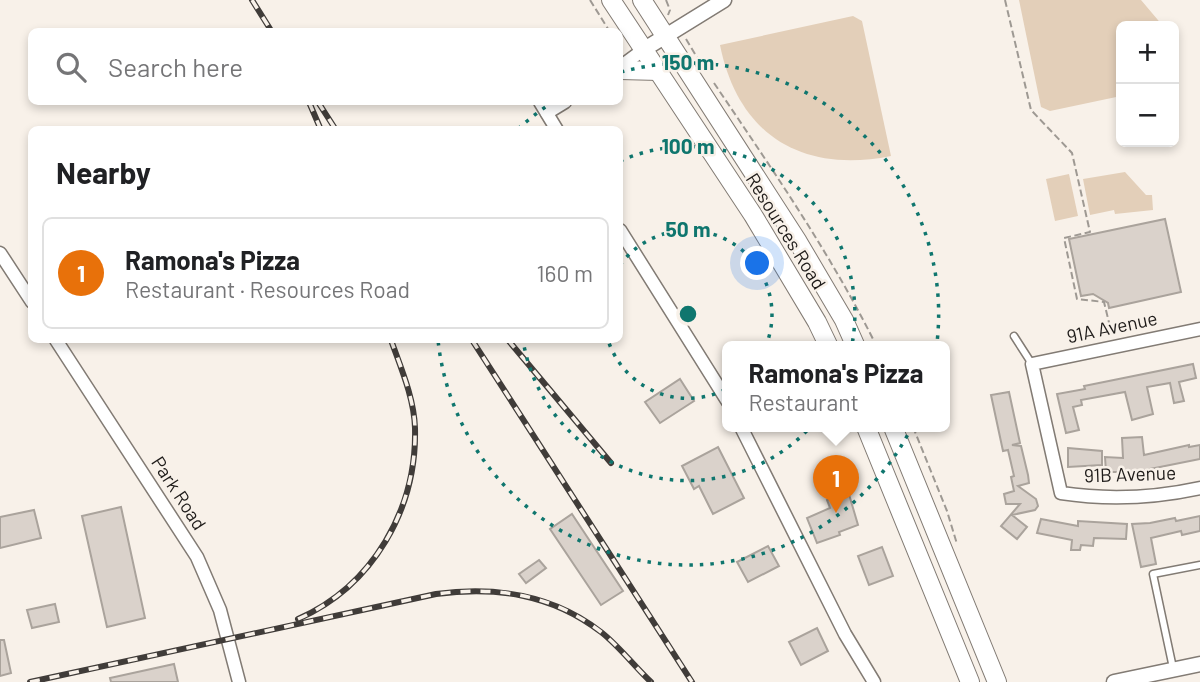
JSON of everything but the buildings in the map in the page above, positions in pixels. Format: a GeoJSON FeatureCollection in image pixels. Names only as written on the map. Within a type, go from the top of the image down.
{"type":"FeatureCollection","features":[{"type":"Feature","properties":{"kind":"main road","name":"Resources Road"},"geometry":{"type":"LineString","coordinates":[[611,0],[753,215],[826,341]]}},
{"type":"Feature","properties":{"kind":"main road","name":"Resources Road"},"geometry":{"type":"LineString","coordinates":[[642,0],[798,242],[853,341]]}},
{"type":"Feature","properties":{"kind":"main road"},"geometry":{"type":"LineString","coordinates":[[623,69],[659,71]]}},
{"type":"Feature","properties":{"kind":"main road"},"geometry":{"type":"LineString","coordinates":[[868,432],[970,682]]}},
{"type":"Feature","properties":{"kind":"main road"},"geometry":{"type":"LineString","coordinates":[[896,432],[996,682]]}},
{"type":"Feature","properties":{"kind":"street"},"geometry":{"type":"LineString","coordinates":[[623,67],[643,50],[724,0]]}},
{"type":"Feature","properties":{"kind":"street"},"geometry":{"type":"LineString","coordinates":[[543,107],[555,126]]}},
{"type":"Feature","properties":{"kind":"street"},"geometry":{"type":"LineString","coordinates":[[623,235],[722,394]]}},
{"type":"Feature","properties":{"kind":"street"},"geometry":{"type":"LineString","coordinates":[[0,253],[28,296]]}},
{"type":"Feature","properties":{"kind":"street","name":"91A Avenue"},"geometry":{"type":"LineString","coordinates":[[1032,364],[1200,329]]}},
{"type":"Feature","properties":{"kind":"street","name":"Park Road"},"geometry":{"type":"LineString","coordinates":[[58,343],[197,557],[220,610],[239,682]]}},
{"type":"Feature","properties":{"kind":"street","name":"91B Avenue"},"geometry":{"type":"LineString","coordinates":[[1032,364],[1061,493],[1097,499],[1176,494],[1200,488]]}},
{"type":"Feature","properties":{"kind":"street"},"geometry":{"type":"LineString","coordinates":[[744,432],[845,634],[874,682]]}},
{"type":"Feature","properties":{"kind":"street"},"geometry":{"type":"LineString","coordinates":[[1114,682],[1200,664]]}},
{"type":"Feature","properties":{"kind":"lane"},"geometry":{"type":"LineString","coordinates":[[1014,336],[1032,364]]}},
{"type":"Feature","properties":{"kind":"lane"},"geometry":{"type":"LineString","coordinates":[[1174,670],[1153,575],[1200,565]]}},
{"type":"Feature","properties":{"kind":"path"},"geometry":{"type":"LineString","coordinates":[[590,0],[608,28]]}},
{"type":"Feature","properties":{"kind":"path"},"geometry":{"type":"LineString","coordinates":[[666,0],[670,10],[668,15]]}},
{"type":"Feature","properties":{"kind":"path"},"geometry":{"type":"LineString","coordinates":[[1005,0],[1031,110],[1072,153],[1090,232],[1064,239],[1077,299],[1104,302],[1115,346]]}},
{"type":"Feature","properties":{"kind":"path"},"geometry":{"type":"LineString","coordinates":[[690,45],[702,66]]}},
{"type":"Feature","properties":{"kind":"path"},"geometry":{"type":"LineString","coordinates":[[713,82],[743,124],[854,299],[874,341]]}},
{"type":"Feature","properties":{"kind":"shaded area"},"geometry":{"type":"Polygon","coordinates":[[[1019,0],[1141,0],[1159,21],[1116,21],[1116,97],[1050,111],[1041,107],[1019,0]]]}},
{"type":"Feature","properties":{"kind":"shaded area"},"geometry":{"type":"Polygon","coordinates":[[[853,16],[862,21],[891,156],[859,160],[829,159],[803,153],[779,141],[759,124],[742,103],[729,76],[720,45],[853,16]]]}},
{"type":"Feature","properties":{"kind":"shaded area"},"geometry":{"type":"Polygon","coordinates":[[[1125,172],[1146,195],[1152,195],[1153,210],[1115,214],[1114,210],[1090,215],[1083,179],[1125,172]]]}},
{"type":"Feature","properties":{"kind":"shaded area"},"geometry":{"type":"Polygon","coordinates":[[[1069,174],[1078,216],[1055,221],[1046,179],[1069,174]]]}},
{"type":"Feature","properties":{"kind":"railway"},"geometry":{"type":"LineString","coordinates":[[252,0],[270,28]]}},
{"type":"Feature","properties":{"kind":"railway"},"geometry":{"type":"LineString","coordinates":[[310,105],[319,126]]}},
{"type":"Feature","properties":{"kind":"railway"},"geometry":{"type":"LineString","coordinates":[[320,105],[333,126]]}},
{"type":"Feature","properties":{"kind":"railway"},"geometry":{"type":"LineString","coordinates":[[298,619],[325,605],[348,587],[369,565],[399,515],[414,458],[415,428],[406,383],[392,343]]}},
{"type":"Feature","properties":{"kind":"railway"},"geometry":{"type":"LineString","coordinates":[[474,343],[692,682]]}},
{"type":"Feature","properties":{"kind":"railway"},"geometry":{"type":"LineString","coordinates":[[511,343],[611,463]]}},
{"type":"Feature","properties":{"kind":"railway"},"geometry":{"type":"LineString","coordinates":[[30,682],[436,594],[480,591],[502,592],[543,601],[582,619],[608,638],[651,682]]}},
{"type":"Feature","properties":{"kind":"place","name":"Ramona's Pizza"},"geometry":{"type":"Point","coordinates":[836,513]}}]}
